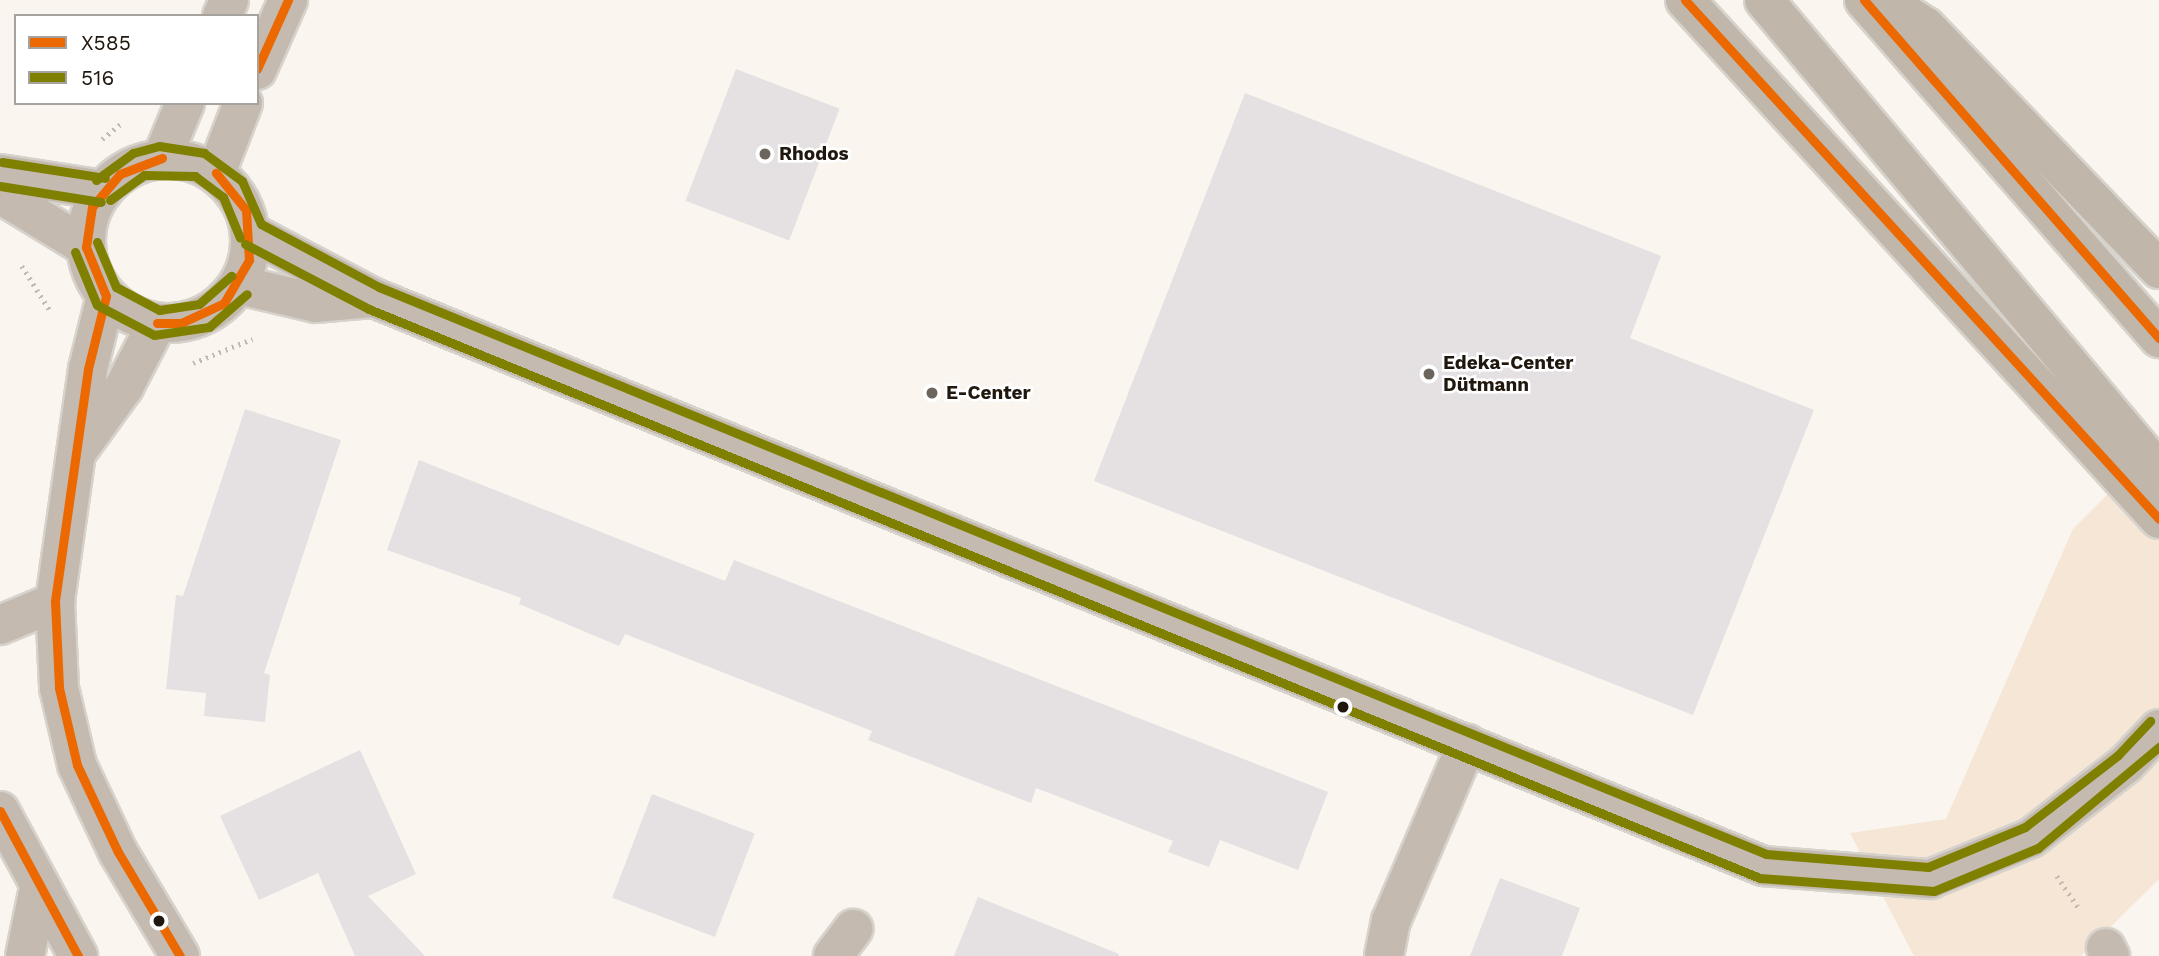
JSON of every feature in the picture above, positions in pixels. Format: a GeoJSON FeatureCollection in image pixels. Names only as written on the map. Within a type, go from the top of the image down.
{"type":"FeatureCollection","features":[{"type":"Feature","properties":{"kind":"highway"},"geometry":{"type":"LineString","coordinates":[[1685,0],[2159,519]]}},
{"type":"Feature","properties":{"kind":"highway"},"geometry":{"type":"LineString","coordinates":[[1764,0],[2159,471]]}},
{"type":"Feature","properties":{"kind":"highway"},"geometry":{"type":"LineString","coordinates":[[1864,0],[2159,338]]}},
{"type":"Feature","properties":{"kind":"highway"},"geometry":{"type":"LineString","coordinates":[[1884,0],[1926,27],[2159,269]]}},
{"type":"Feature","properties":{"kind":"street"},"geometry":{"type":"LineString","coordinates":[[259,65],[288,0]]}},
{"type":"Feature","properties":{"kind":"street"},"geometry":{"type":"LineString","coordinates":[[162,158],[184,105]]}},
{"type":"Feature","properties":{"kind":"street"},"geometry":{"type":"LineString","coordinates":[[216,173],[242,105]]}},
{"type":"Feature","properties":{"kind":"street"},"geometry":{"type":"LineString","coordinates":[[106,296],[157,323],[204,316],[239,285],[251,233],[246,210],[216,173],[162,158],[139,164],[103,190],[92,207],[86,247],[106,296],[88,369],[55,602],[59,688],[77,765],[118,852],[180,956]]}},
{"type":"Feature","properties":{"kind":"street"},"geometry":{"type":"LineString","coordinates":[[0,174],[103,190]]}},
{"type":"Feature","properties":{"kind":"street"},"geometry":{"type":"LineString","coordinates":[[14,205],[86,247]]}},
{"type":"Feature","properties":{"kind":"street"},"geometry":{"type":"LineString","coordinates":[[251,233],[374,298],[1763,866],[1930,879],[2031,838],[2126,764],[2159,729]]}},
{"type":"Feature","properties":{"kind":"street"},"geometry":{"type":"LineString","coordinates":[[239,285],[316,303],[374,298]]}},
{"type":"Feature","properties":{"kind":"street"},"geometry":{"type":"LineString","coordinates":[[76,453],[124,387],[157,323]]}},
{"type":"Feature","properties":{"kind":"street"},"geometry":{"type":"LineString","coordinates":[[0,625],[55,602]]}},
{"type":"Feature","properties":{"kind":"street"},"geometry":{"type":"LineString","coordinates":[[1384,956],[1391,920],[1468,744]]}},
{"type":"Feature","properties":{"kind":"street"},"geometry":{"type":"LineString","coordinates":[[0,811],[39,888],[78,956]]}},
{"type":"Feature","properties":{"kind":"street"},"geometry":{"type":"LineString","coordinates":[[25,956],[39,888]]}},
{"type":"Feature","properties":{"kind":"path"},"geometry":{"type":"LineString","coordinates":[[92,143],[109,137],[127,113]]}},
{"type":"Feature","properties":{"kind":"path"},"geometry":{"type":"LineString","coordinates":[[14,205],[15,256],[52,314],[52,354],[88,369]]}},
{"type":"Feature","properties":{"kind":"path"},"geometry":{"type":"LineString","coordinates":[[124,387],[139,394],[200,358],[261,338]]}},
{"type":"Feature","properties":{"kind":"path"},"geometry":{"type":"LineString","coordinates":[[2031,838],[2108,952]]}},
{"type":"Feature","properties":{"kind":"shaded area"},"geometry":{"type":"Polygon","coordinates":[[[2113,489],[2159,537],[2159,879],[2081,956],[1914,956],[1850,833],[1946,819],[2073,529],[2113,489]]]}},
{"type":"Feature","properties":{"kind":"building"},"geometry":{"type":"Polygon","coordinates":[[[736,69],[840,109],[789,240],[685,201],[736,69]]]}},
{"type":"Feature","properties":{"kind":"building","name":"Edeka-Center Dütmann"},"geometry":{"type":"Polygon","coordinates":[[[1245,93],[1661,256],[1630,338],[1814,410],[1693,715],[1094,481],[1245,93]]]}},
{"type":"Feature","properties":{"kind":"building"},"geometry":{"type":"Polygon","coordinates":[[[245,409],[341,440],[264,673],[270,675],[265,722],[204,716],[206,693],[166,689],[176,595],[183,596],[245,409]]]}},
{"type":"Feature","properties":{"kind":"building"},"geometry":{"type":"Polygon","coordinates":[[[419,460],[725,581],[734,560],[1328,792],[1298,870],[1220,840],[1209,867],[1168,852],[1173,841],[1036,788],[1031,803],[868,740],[872,731],[625,634],[619,646],[519,604],[521,598],[387,550],[419,460]]]}},
{"type":"Feature","properties":{"kind":"building"},"geometry":{"type":"Polygon","coordinates":[[[360,750],[416,874],[368,896],[425,956],[355,956],[318,873],[259,900],[220,816],[360,750]]]}},
{"type":"Feature","properties":{"kind":"building"},"geometry":{"type":"Polygon","coordinates":[[[652,794],[755,833],[715,937],[612,898],[652,794]]]}},
{"type":"Feature","properties":{"kind":"building"},"geometry":{"type":"Polygon","coordinates":[[[1500,878],[1580,908],[1562,956],[1470,956],[1500,878]]]}},
{"type":"Feature","properties":{"kind":"building"},"geometry":{"type":"Polygon","coordinates":[[[978,897],[1119,954],[1119,956],[954,956],[978,897]]]}},
{"type":"Feature","properties":{"kind":"transit line","name":"X585"},"geometry":{"type":"LineString","coordinates":[[259,65],[288,0]]}},
{"type":"Feature","properties":{"kind":"transit line","name":"X585"},"geometry":{"type":"LineString","coordinates":[[1685,0],[2159,519]]}},
{"type":"Feature","properties":{"kind":"transit line","name":"X585"},"geometry":{"type":"LineString","coordinates":[[1864,0],[2159,338]]}},
{"type":"Feature","properties":{"kind":"transit line"},"geometry":{"type":"LineString","coordinates":[[96,180],[133,153],[159,146],[204,153],[242,181],[261,224],[379,287],[1766,854],[1928,867],[2025,827],[2118,755],[2150,721]]}},
{"type":"Feature","properties":{"kind":"transit line","name":"X585"},"geometry":{"type":"LineString","coordinates":[[106,296],[86,247],[92,207],[120,174],[162,158]]}},
{"type":"Feature","properties":{"kind":"transit line"},"geometry":{"type":"LineString","coordinates":[[2,162],[105,178]]}},
{"type":"Feature","properties":{"kind":"transit line","name":"X585"},"geometry":{"type":"LineString","coordinates":[[157,323],[181,323],[224,303],[249,260],[246,210],[216,173]]}},
{"type":"Feature","properties":{"kind":"transit line","name":"516"},"geometry":{"type":"LineString","coordinates":[[110,200],[144,175],[195,176],[223,197],[240,238]]}},
{"type":"Feature","properties":{"kind":"transit line","name":"516"},"geometry":{"type":"LineString","coordinates":[[0,186],[101,202]]}},
{"type":"Feature","properties":{"kind":"transit line"},"geometry":{"type":"LineString","coordinates":[[97,242],[116,287],[159,310],[199,304],[231,276]]}},
{"type":"Feature","properties":{"kind":"transit line","name":"516"},"geometry":{"type":"LineString","coordinates":[[245,244],[369,309],[1760,878],[1934,891],[2038,848],[2159,747]]}},
{"type":"Feature","properties":{"kind":"transit line","name":"516"},"geometry":{"type":"LineString","coordinates":[[75,252],[97,305],[154,335],[209,327],[247,294]]}},
{"type":"Feature","properties":{"kind":"transit line","name":"X585"},"geometry":{"type":"LineString","coordinates":[[106,296],[88,369],[55,602],[59,688],[77,765],[118,852],[180,956]]}},
{"type":"Feature","properties":{"kind":"transit line","name":"X585"},"geometry":{"type":"LineString","coordinates":[[0,811],[78,956]]}},
{"type":"Feature","properties":{"kind":"place","name":"Rhodos"},"geometry":{"type":"Point","coordinates":[765,154]}},
{"type":"Feature","properties":{"kind":"place","name":"Edeka-Center Dütmann"},"geometry":{"type":"Point","coordinates":[1429,374]}},
{"type":"Feature","properties":{"kind":"place","name":"E-Center"},"geometry":{"type":"Point","coordinates":[932,393]}}]}
